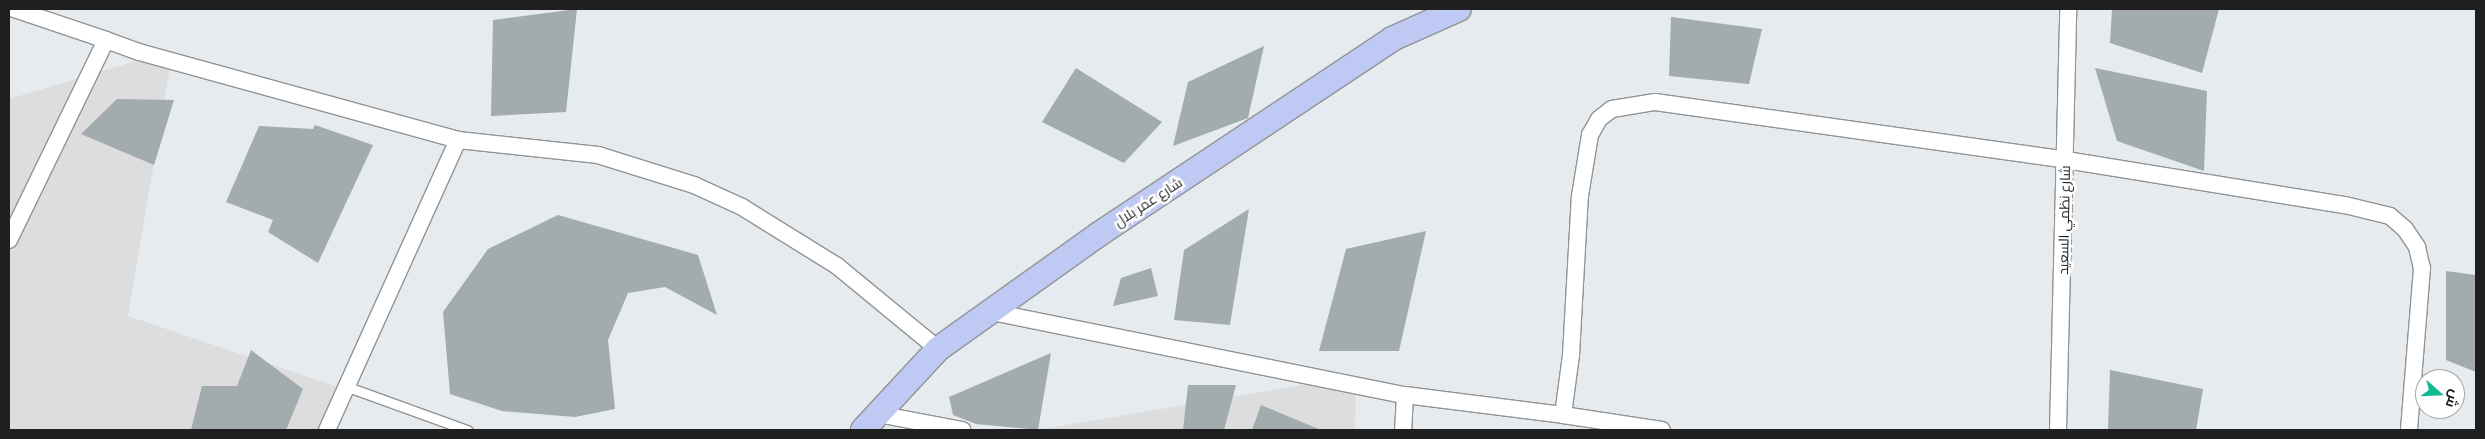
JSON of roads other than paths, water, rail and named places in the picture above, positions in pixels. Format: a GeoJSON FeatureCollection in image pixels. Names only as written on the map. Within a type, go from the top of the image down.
{"type":"FeatureCollection","features":[{"type":"Feature","properties":{"kind":"street"},"geometry":{"type":"LineString","coordinates":[[14,9],[139,52],[458,140],[598,155],[694,185],[742,206],[829,260],[938,349]]}},
{"type":"Feature","properties":{"kind":"street"},"geometry":{"type":"LineString","coordinates":[[1392,39],[1414,9]]}},
{"type":"Feature","properties":{"kind":"street","name":"شارع عمر بلال"},"geometry":{"type":"LineString","coordinates":[[870,422],[938,349],[1099,234],[1392,39],[1459,9]]}},
{"type":"Feature","properties":{"kind":"street","name":"شارع نظمي السعيد"},"geometry":{"type":"LineString","coordinates":[[2058,430],[2066,160],[2068,9]]}},
{"type":"Feature","properties":{"kind":"street"},"geometry":{"type":"LineString","coordinates":[[9,240],[106,40]]}},
{"type":"Feature","properties":{"kind":"street"},"geometry":{"type":"LineString","coordinates":[[1564,415],[1584,155],[1599,119],[1612,109],[1655,102],[2066,160],[2345,205],[2390,216],[2405,229],[2417,247],[2422,268],[2409,430]]}},
{"type":"Feature","properties":{"kind":"street"},"geometry":{"type":"LineString","coordinates":[[327,430],[458,140]]}},
{"type":"Feature","properties":{"kind":"street"},"geometry":{"type":"LineString","coordinates":[[992,312],[1405,395],[1564,415],[1662,430]]}},
{"type":"Feature","properties":{"kind":"street"},"geometry":{"type":"LineString","coordinates":[[1403,430],[1405,395]]}},
{"type":"Feature","properties":{"kind":"street"},"geometry":{"type":"LineString","coordinates":[[870,422],[962,430]]}},
{"type":"Feature","properties":{"kind":"lane"},"geometry":{"type":"LineString","coordinates":[[348,387],[467,430]]}}]}
